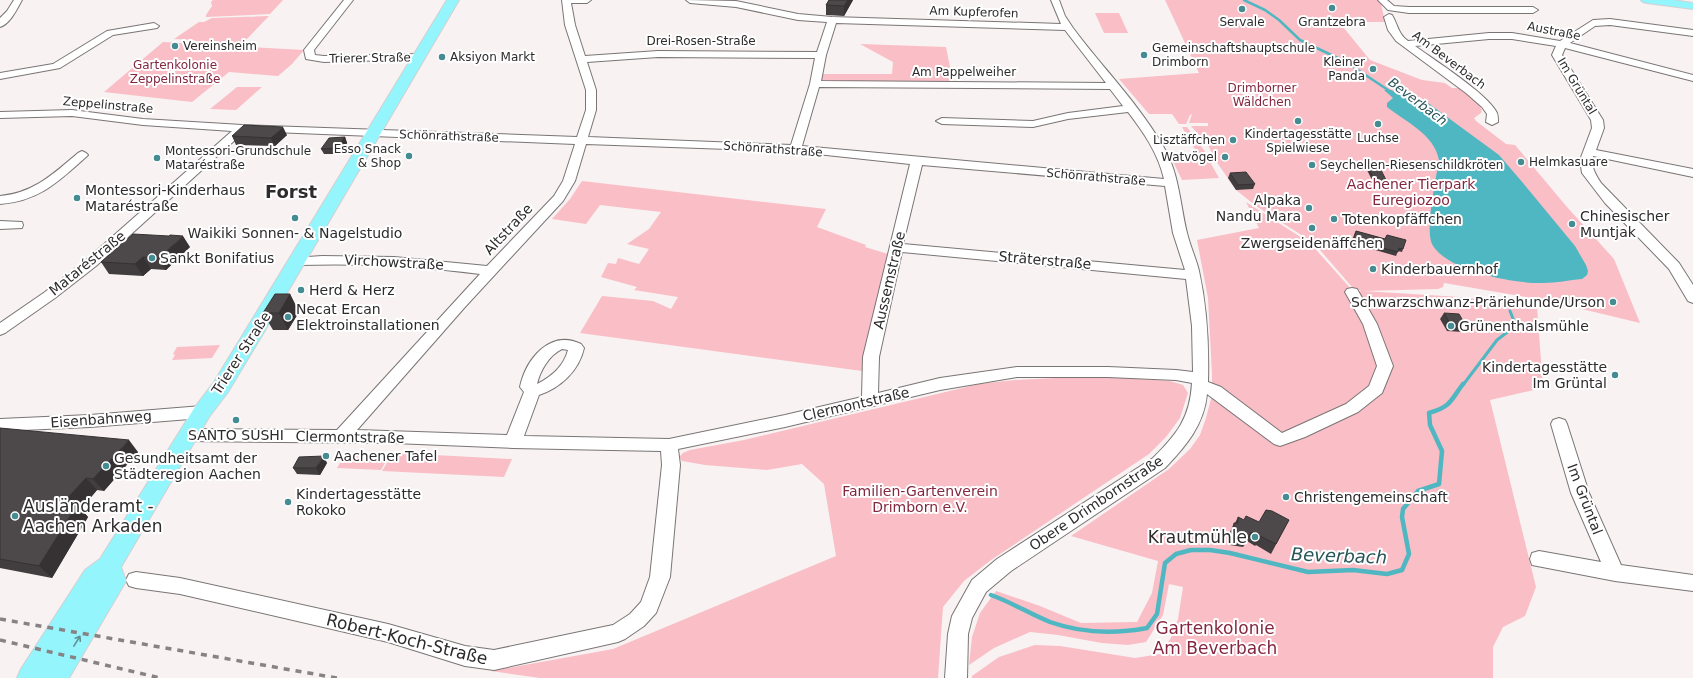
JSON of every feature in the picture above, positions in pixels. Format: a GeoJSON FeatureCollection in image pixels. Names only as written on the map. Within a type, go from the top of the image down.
{"type":"FeatureCollection","features":[{"type":"Feature","properties":{"kind":"main road","name":"Trierer Straße"},"geometry":{"type":"LineString","coordinates":[[109,566],[202,412],[237,362],[452,0]]}},
{"type":"Feature","properties":{"kind":"main road"},"geometry":{"type":"LineString","coordinates":[[1647,0],[1693,6]]}},
{"type":"Feature","properties":{"kind":"main road"},"geometry":{"type":"LineString","coordinates":[[30,678],[94,577],[109,566],[114,581],[54,678]]}},
{"type":"Feature","properties":{"kind":"street"},"geometry":{"type":"LineString","coordinates":[[0,24],[11,12],[18,0]]}},
{"type":"Feature","properties":{"kind":"street","name":"Trierer Straße"},"geometry":{"type":"LineString","coordinates":[[349,0],[309,50],[310,57],[322,59],[418,57]]}},
{"type":"Feature","properties":{"kind":"street"},"geometry":{"type":"LineString","coordinates":[[566,0],[587,0]]}},
{"type":"Feature","properties":{"kind":"street","name":"Altstraße"},"geometry":{"type":"LineString","coordinates":[[341,437],[490,271],[559,198],[569,181],[591,110],[591,90],[570,25],[566,0]]}},
{"type":"Feature","properties":{"kind":"street","name":"Am Kupferofen"},"geometry":{"type":"LineString","coordinates":[[690,0],[738,2],[798,17],[832,20],[1066,27]]}},
{"type":"Feature","properties":{"kind":"street","name":"Obere Drimbornstraße"},"geometry":{"type":"LineString","coordinates":[[956,678],[958,634],[962,616],[979,586],[1004,565],[1159,463],[1179,443],[1189,429],[1196,413],[1200,382],[1198,324],[1193,275],[1181,236],[1170,183],[1157,146],[1130,108],[1066,27],[1057,11],[1055,0]]}},
{"type":"Feature","properties":{"kind":"street"},"geometry":{"type":"LineString","coordinates":[[1382,0],[1391,8],[1410,10],[1533,10]]}},
{"type":"Feature","properties":{"kind":"street","name":"Am Beverbach"},"geometry":{"type":"LineString","coordinates":[[1389,17],[1393,30],[1399,38],[1470,91],[1486,105],[1492,114],[1492,122]]}},
{"type":"Feature","properties":{"kind":"street"},"geometry":{"type":"LineString","coordinates":[[795,149],[815,84],[821,55],[832,20]]}},
{"type":"Feature","properties":{"kind":"street","name":"Im Grüntal"},"geometry":{"type":"LineString","coordinates":[[1693,33],[1599,21],[1592,23],[1562,44],[1557,55],[1597,120],[1598,128],[1586,160],[1588,173],[1597,186],[1674,266],[1693,298]]}},
{"type":"Feature","properties":{"kind":"street"},"geometry":{"type":"LineString","coordinates":[[0,76],[56,66],[110,33],[154,26]]}},
{"type":"Feature","properties":{"kind":"street","name":"Austraße"},"geometry":{"type":"LineString","coordinates":[[1406,44],[1489,36],[1512,36],[1562,44],[1693,78]]}},
{"type":"Feature","properties":{"kind":"street","name":"Drei-Rosen-Straße"},"geometry":{"type":"LineString","coordinates":[[581,59],[658,54],[821,55]]}},
{"type":"Feature","properties":{"kind":"street","name":"Am Pappelweiher"},"geometry":{"type":"LineString","coordinates":[[815,84],[1113,86]]}},
{"type":"Feature","properties":{"kind":"street"},"geometry":{"type":"LineString","coordinates":[[942,121],[1032,124],[1068,116],[1130,108]]}},
{"type":"Feature","properties":{"kind":"street","name":"Zeppelinstraße"},"geometry":{"type":"LineString","coordinates":[[0,115],[72,114],[143,122],[193,121],[242,128],[374,133]]}},
{"type":"Feature","properties":{"kind":"street","name":"Mataréstraße"},"geometry":{"type":"LineString","coordinates":[[0,330],[50,295],[91,263],[242,128]]}},
{"type":"Feature","properties":{"kind":"street","name":"Schönrathstraße"},"geometry":{"type":"LineString","coordinates":[[374,133],[795,149],[1170,183]]}},
{"type":"Feature","properties":{"kind":"street"},"geometry":{"type":"LineString","coordinates":[[1589,152],[1693,173]]}},
{"type":"Feature","properties":{"kind":"street"},"geometry":{"type":"LineString","coordinates":[[2,201],[34,193],[42,189],[82,155]]}},
{"type":"Feature","properties":{"kind":"street","name":"Aussemstraße"},"geometry":{"type":"LineString","coordinates":[[870,401],[871,358],[917,161]]}},
{"type":"Feature","properties":{"kind":"street"},"geometry":{"type":"LineString","coordinates":[[0,225],[17,225]]}},
{"type":"Feature","properties":{"kind":"street","name":"Sträterstraße"},"geometry":{"type":"LineString","coordinates":[[896,247],[1193,275]]}},
{"type":"Feature","properties":{"kind":"street","name":"Virchowstraße"},"geometry":{"type":"LineString","coordinates":[[298,261],[343,259],[390,260],[441,264],[490,271]]}},
{"type":"Feature","properties":{"kind":"street","name":"Clermontstraße"},"geometry":{"type":"LineString","coordinates":[[188,435],[394,437],[512,442],[669,445],[720,436],[940,384],[1018,372],[1108,372],[1176,375],[1200,382],[1215,391],[1280,440],[1299,433],[1352,408],[1376,390],[1385,366],[1370,324],[1352,292]]}},
{"type":"Feature","properties":{"kind":"street"},"geometry":{"type":"LineString","coordinates":[[512,442],[532,391]]}},
{"type":"Feature","properties":{"kind":"street","name":"Eisenbahnweg"},"geometry":{"type":"LineString","coordinates":[[0,425],[90,421],[202,412]]}},
{"type":"Feature","properties":{"kind":"street","name":"Im Grüntal"},"geometry":{"type":"LineString","coordinates":[[1559,424],[1580,494],[1615,573]]}},
{"type":"Feature","properties":{"kind":"street","name":"Robert-Koch-Straße"},"geometry":{"type":"LineString","coordinates":[[136,580],[180,586],[388,633],[465,656],[494,660],[618,633],[637,620],[649,607],[660,578],[671,466],[669,445]]}},
{"type":"Feature","properties":{"kind":"street"},"geometry":{"type":"LineString","coordinates":[[1539,559],[1564,565],[1615,573],[1693,583]]}},
{"type":"Feature","properties":{"kind":"green space"},"geometry":{"type":"Polygon","coordinates":[[[213,0],[283,0],[270,14],[206,17],[212,6],[211,2],[213,0]]]}},
{"type":"Feature","properties":{"kind":"green space"},"geometry":{"type":"Polygon","coordinates":[[[1165,0],[1378,0],[1381,4],[1385,22],[1339,22],[1370,60],[1422,80],[1445,83],[1452,88],[1459,88],[1479,105],[1482,110],[1481,113],[1474,118],[1476,121],[1506,144],[1515,145],[1567,207],[1614,259],[1640,323],[1549,301],[1444,283],[1443,287],[1438,289],[1363,291],[1460,297],[1537,306],[1543,388],[1490,400],[1536,587],[1525,616],[1503,627],[1493,647],[1493,678],[972,678],[972,676],[999,657],[1035,645],[1060,646],[1135,658],[1160,654],[1171,638],[1178,619],[1183,587],[1169,584],[1163,615],[1146,642],[1128,645],[1102,643],[1058,635],[1030,632],[994,648],[969,665],[972,637],[980,613],[996,591],[1040,606],[1081,623],[1137,622],[1152,593],[1158,561],[1071,536],[1169,469],[1190,449],[1200,435],[1212,395],[1212,374],[1208,298],[1197,240],[1259,228],[1246,202],[1310,243],[1352,290],[1362,291],[1352,287],[1314,243],[1256,206],[1236,190],[1216,161],[1208,145],[1206,137],[1199,135],[1191,126],[1208,126],[1208,123],[1189,123],[1192,114],[1190,115],[1186,124],[1179,124],[1172,114],[1149,114],[1119,79],[1199,73],[1165,0]]]}},
{"type":"Feature","properties":{"kind":"green space"},"geometry":{"type":"Polygon","coordinates":[[[1095,13],[1119,13],[1128,33],[1104,33],[1095,13]]]}},
{"type":"Feature","properties":{"kind":"green space"},"geometry":{"type":"Polygon","coordinates":[[[269,16],[241,45],[200,43],[194,40],[174,39],[199,22],[204,22],[212,18],[269,16]]]}},
{"type":"Feature","properties":{"kind":"green space","name":"Gartenkolonie Zeppelinstraße"},"geometry":{"type":"Polygon","coordinates":[[[163,42],[304,50],[292,64],[278,76],[229,72],[192,102],[104,92],[163,42]]]}},
{"type":"Feature","properties":{"kind":"green space"},"geometry":{"type":"Polygon","coordinates":[[[860,44],[946,47],[953,82],[821,82],[821,74],[892,74],[893,62],[860,44]]]}},
{"type":"Feature","properties":{"kind":"green space"},"geometry":{"type":"Polygon","coordinates":[[[237,87],[262,87],[236,110],[210,109],[237,87]]]}},
{"type":"Feature","properties":{"kind":"green space"},"geometry":{"type":"Polygon","coordinates":[[[1182,127],[1187,127],[1206,153],[1197,153],[1182,127]]]}},
{"type":"Feature","properties":{"kind":"green space"},"geometry":{"type":"Polygon","coordinates":[[[1171,157],[1190,157],[1210,162],[1219,178],[1182,180],[1171,157]]]}},
{"type":"Feature","properties":{"kind":"green space"},"geometry":{"type":"Polygon","coordinates":[[[582,181],[826,209],[817,227],[866,245],[865,247],[888,254],[862,371],[580,333],[602,296],[653,301],[671,309],[678,297],[634,290],[637,287],[601,277],[608,263],[616,264],[618,258],[639,264],[649,249],[627,244],[649,229],[661,212],[600,205],[586,224],[552,219],[570,199],[582,181]]]}},
{"type":"Feature","properties":{"kind":"green space"},"geometry":{"type":"Polygon","coordinates":[[[220,345],[212,358],[172,360],[175,355],[173,354],[177,347],[220,345]]]}},
{"type":"Feature","properties":{"kind":"green space","name":"Familien-Gartenverein Drimborn e.V."},"geometry":{"type":"Polygon","coordinates":[[[1096,376],[1170,381],[1183,385],[1188,393],[1180,418],[1166,437],[1149,454],[991,560],[964,581],[943,607],[938,678],[540,678],[491,671],[613,649],[836,556],[824,484],[802,464],[767,470],[705,465],[682,461],[679,457],[683,453],[690,450],[744,440],[979,384],[1015,380],[1096,376]]]}},
{"type":"Feature","properties":{"kind":"green space"},"geometry":{"type":"Polygon","coordinates":[[[346,453],[390,454],[381,470],[337,468],[346,453]]]}},
{"type":"Feature","properties":{"kind":"green space"},"geometry":{"type":"Polygon","coordinates":[[[393,453],[512,459],[504,477],[382,471],[393,453]]]}},
{"type":"Feature","properties":{"kind":"water"},"geometry":{"type":"Polygon","coordinates":[[[1384,90],[1391,90],[1403,96],[1422,100],[1428,103],[1499,155],[1575,246],[1586,265],[1588,271],[1587,275],[1582,279],[1553,283],[1516,281],[1482,274],[1451,262],[1440,253],[1432,244],[1430,237],[1430,216],[1439,160],[1436,151],[1418,129],[1387,107],[1387,103],[1393,98],[1384,90]]]}},
{"type":"Feature","properties":{"kind":"building"},"geometry":{"type":"Polygon","coordinates":[[[829,0],[848,0],[844,6],[826,5],[829,0]]]}},
{"type":"Feature","properties":{"kind":"building"},"geometry":{"type":"Polygon","coordinates":[[[244,125],[283,127],[271,138],[232,136],[244,125]]]}},
{"type":"Feature","properties":{"kind":"building"},"geometry":{"type":"Polygon","coordinates":[[[345,137],[337,148],[321,149],[329,138],[345,137]]]}},
{"type":"Feature","properties":{"kind":"building"},"geometry":{"type":"Polygon","coordinates":[[[1368,167],[1380,168],[1390,188],[1377,186],[1368,167]]]}},
{"type":"Feature","properties":{"kind":"building"},"geometry":{"type":"Polygon","coordinates":[[[1246,172],[1255,184],[1238,185],[1230,173],[1246,172]]]}},
{"type":"Feature","properties":{"kind":"building"},"geometry":{"type":"Polygon","coordinates":[[[1356,231],[1385,239],[1387,235],[1406,240],[1403,249],[1399,248],[1398,252],[1360,242],[1352,242],[1356,231]]]}},
{"type":"Feature","properties":{"kind":"building"},"geometry":{"type":"Polygon","coordinates":[[[133,234],[183,236],[159,258],[143,257],[135,264],[101,262],[133,234]]]}},
{"type":"Feature","properties":{"kind":"building"},"geometry":{"type":"Polygon","coordinates":[[[275,294],[290,294],[279,313],[263,313],[275,294]]]}},
{"type":"Feature","properties":{"kind":"building"},"geometry":{"type":"Polygon","coordinates":[[[1444,313],[1459,314],[1466,326],[1451,325],[1444,313]]]}},
{"type":"Feature","properties":{"kind":"building"},"geometry":{"type":"Polygon","coordinates":[[[0,428],[129,440],[93,479],[86,478],[63,503],[77,505],[39,566],[0,559],[0,428]]]}},
{"type":"Feature","properties":{"kind":"building"},"geometry":{"type":"Polygon","coordinates":[[[324,456],[316,468],[293,468],[299,457],[324,456]]]}},
{"type":"Feature","properties":{"kind":"building"},"geometry":{"type":"Polygon","coordinates":[[[1266,510],[1272,511],[1289,520],[1276,544],[1251,532],[1248,538],[1234,536],[1234,523],[1238,523],[1238,517],[1244,520],[1246,516],[1259,522],[1266,510]]]}},
{"type":"Feature","properties":{"kind":"waterway","name":"Beverbach"},"geometry":{"type":"LineString","coordinates":[[1244,0],[1265,10],[1279,20],[1300,40],[1346,62],[1391,92]]}},
{"type":"Feature","properties":{"kind":"waterway","name":"Beverbach"},"geometry":{"type":"LineString","coordinates":[[1463,385],[1497,340],[1510,330],[1514,321],[1510,311]]}},
{"type":"Feature","properties":{"kind":"waterway","name":"Beverbach"},"geometry":{"type":"LineString","coordinates":[[991,595],[1062,626],[1110,632],[1147,628],[1157,614],[1165,563],[1176,554],[1191,550],[1210,550],[1230,553],[1308,572],[1353,570],[1387,574],[1402,570],[1409,554],[1402,517],[1403,509],[1418,491],[1439,484],[1442,451],[1430,425],[1429,413],[1442,408],[1450,402],[1463,384]]}},
{"type":"Feature","properties":{"kind":"railway"},"geometry":{"type":"LineString","coordinates":[[0,619],[337,678]]}},
{"type":"Feature","properties":{"kind":"railway"},"geometry":{"type":"LineString","coordinates":[[0,640],[160,678]]}},
{"type":"Feature","properties":{"kind":"place","name":"Grantzebra"},"geometry":{"type":"Point","coordinates":[1332,8]}},
{"type":"Feature","properties":{"kind":"place","name":"Servale"},"geometry":{"type":"Point","coordinates":[1242,9]}},
{"type":"Feature","properties":{"kind":"place","name":"Vereinsheim"},"geometry":{"type":"Point","coordinates":[175,46]}},
{"type":"Feature","properties":{"kind":"place","name":"Gemeinschaftshauptschule Drimborn"},"geometry":{"type":"Point","coordinates":[1144,55]}},
{"type":"Feature","properties":{"kind":"place","name":"Aksiyon Markt"},"geometry":{"type":"Point","coordinates":[442,57]}},
{"type":"Feature","properties":{"kind":"place","name":"Kleiner Panda"},"geometry":{"type":"Point","coordinates":[1373,69]}},
{"type":"Feature","properties":{"kind":"place","name":"Kindertagesstätte Spielwiese"},"geometry":{"type":"Point","coordinates":[1298,121]}},
{"type":"Feature","properties":{"kind":"place","name":"Luchse"},"geometry":{"type":"Point","coordinates":[1378,124]}},
{"type":"Feature","properties":{"kind":"place","name":"Lisztäffchen"},"geometry":{"type":"Point","coordinates":[1233,140]}},
{"type":"Feature","properties":{"kind":"place","name":"Esso Snack & Shop"},"geometry":{"type":"Point","coordinates":[409,156]}},
{"type":"Feature","properties":{"kind":"place","name":"Watvögel"},"geometry":{"type":"Point","coordinates":[1225,157]}},
{"type":"Feature","properties":{"kind":"place","name":"Montessori-Grundschule Mataréstraße"},"geometry":{"type":"Point","coordinates":[157,158]}},
{"type":"Feature","properties":{"kind":"place","name":"Helmkasuare"},"geometry":{"type":"Point","coordinates":[1521,162]}},
{"type":"Feature","properties":{"kind":"place","name":"Seychellen-Riesenschildkröten"},"geometry":{"type":"Point","coordinates":[1312,165]}},
{"type":"Feature","properties":{"kind":"place","name":"Montessori-Kinderhaus Mataréstraße"},"geometry":{"type":"Point","coordinates":[77,198]}},
{"type":"Feature","properties":{"kind":"place","name":"Alpaka Nandu Mara"},"geometry":{"type":"Point","coordinates":[1309,208]}},
{"type":"Feature","properties":{"kind":"place","name":"Waikiki Sonnen- & Nagelstudio"},"geometry":{"type":"Point","coordinates":[295,218]}},
{"type":"Feature","properties":{"kind":"place","name":"Totenkopfäffchen"},"geometry":{"type":"Point","coordinates":[1334,219]}},
{"type":"Feature","properties":{"kind":"place","name":"Chinesischer Muntjak"},"geometry":{"type":"Point","coordinates":[1572,224]}},
{"type":"Feature","properties":{"kind":"place","name":"Zwergseidenäffchen"},"geometry":{"type":"Point","coordinates":[1312,228]}},
{"type":"Feature","properties":{"kind":"place","name":"Sankt Bonifatius"},"geometry":{"type":"Point","coordinates":[152,258]}},
{"type":"Feature","properties":{"kind":"place","name":"Kinderbauernhof"},"geometry":{"type":"Point","coordinates":[1373,269]}},
{"type":"Feature","properties":{"kind":"place","name":"Herd & Herz"},"geometry":{"type":"Point","coordinates":[301,290]}},
{"type":"Feature","properties":{"kind":"place","name":"Schwarzschwanz-Präriehunde/Urson"},"geometry":{"type":"Point","coordinates":[1613,302]}},
{"type":"Feature","properties":{"kind":"place","name":"Necat Ercan Elektroinstallationen"},"geometry":{"type":"Point","coordinates":[288,317]}},
{"type":"Feature","properties":{"kind":"place","name":"Grünenthalsmühle"},"geometry":{"type":"Point","coordinates":[1451,326]}},
{"type":"Feature","properties":{"kind":"place","name":"Kindertagesstätte Im Grüntal"},"geometry":{"type":"Point","coordinates":[1615,375]}},
{"type":"Feature","properties":{"kind":"place","name":"SANTO SUSHI"},"geometry":{"type":"Point","coordinates":[236,420]}},
{"type":"Feature","properties":{"kind":"place","name":"Aachener Tafel"},"geometry":{"type":"Point","coordinates":[326,456]}},
{"type":"Feature","properties":{"kind":"place","name":"Gesundheitsamt der Städteregion Aachen"},"geometry":{"type":"Point","coordinates":[106,466]}},
{"type":"Feature","properties":{"kind":"place","name":"Christengemeinschaft"},"geometry":{"type":"Point","coordinates":[1286,497]}},
{"type":"Feature","properties":{"kind":"place","name":"Kindertagesstätte Rokoko"},"geometry":{"type":"Point","coordinates":[288,502]}},
{"type":"Feature","properties":{"kind":"place","name":"Ausländeramt - Aachen Arkaden"},"geometry":{"type":"Point","coordinates":[15,516]}},
{"type":"Feature","properties":{"kind":"place","name":"Krautmühle"},"geometry":{"type":"Point","coordinates":[1255,537]}},
{"type":"Feature","properties":{"kind":"district","name":"Forst"},"geometry":{"type":"Point","coordinates":[291,192]}},
{"type":"Feature","properties":{"kind":"park label","name":"Drimborner Wäldchen"},"geometry":{"type":"Point","coordinates":[1262,95]}},
{"type":"Feature","properties":{"kind":"park label","name":"Aachener Tierpark Euregiozoo"},"geometry":{"type":"Point","coordinates":[1411,192]}},
{"type":"Feature","properties":{"kind":"park label","name":"Gartenkolonie Am Beverbach"},"geometry":{"type":"Point","coordinates":[1215,638]}}]}
